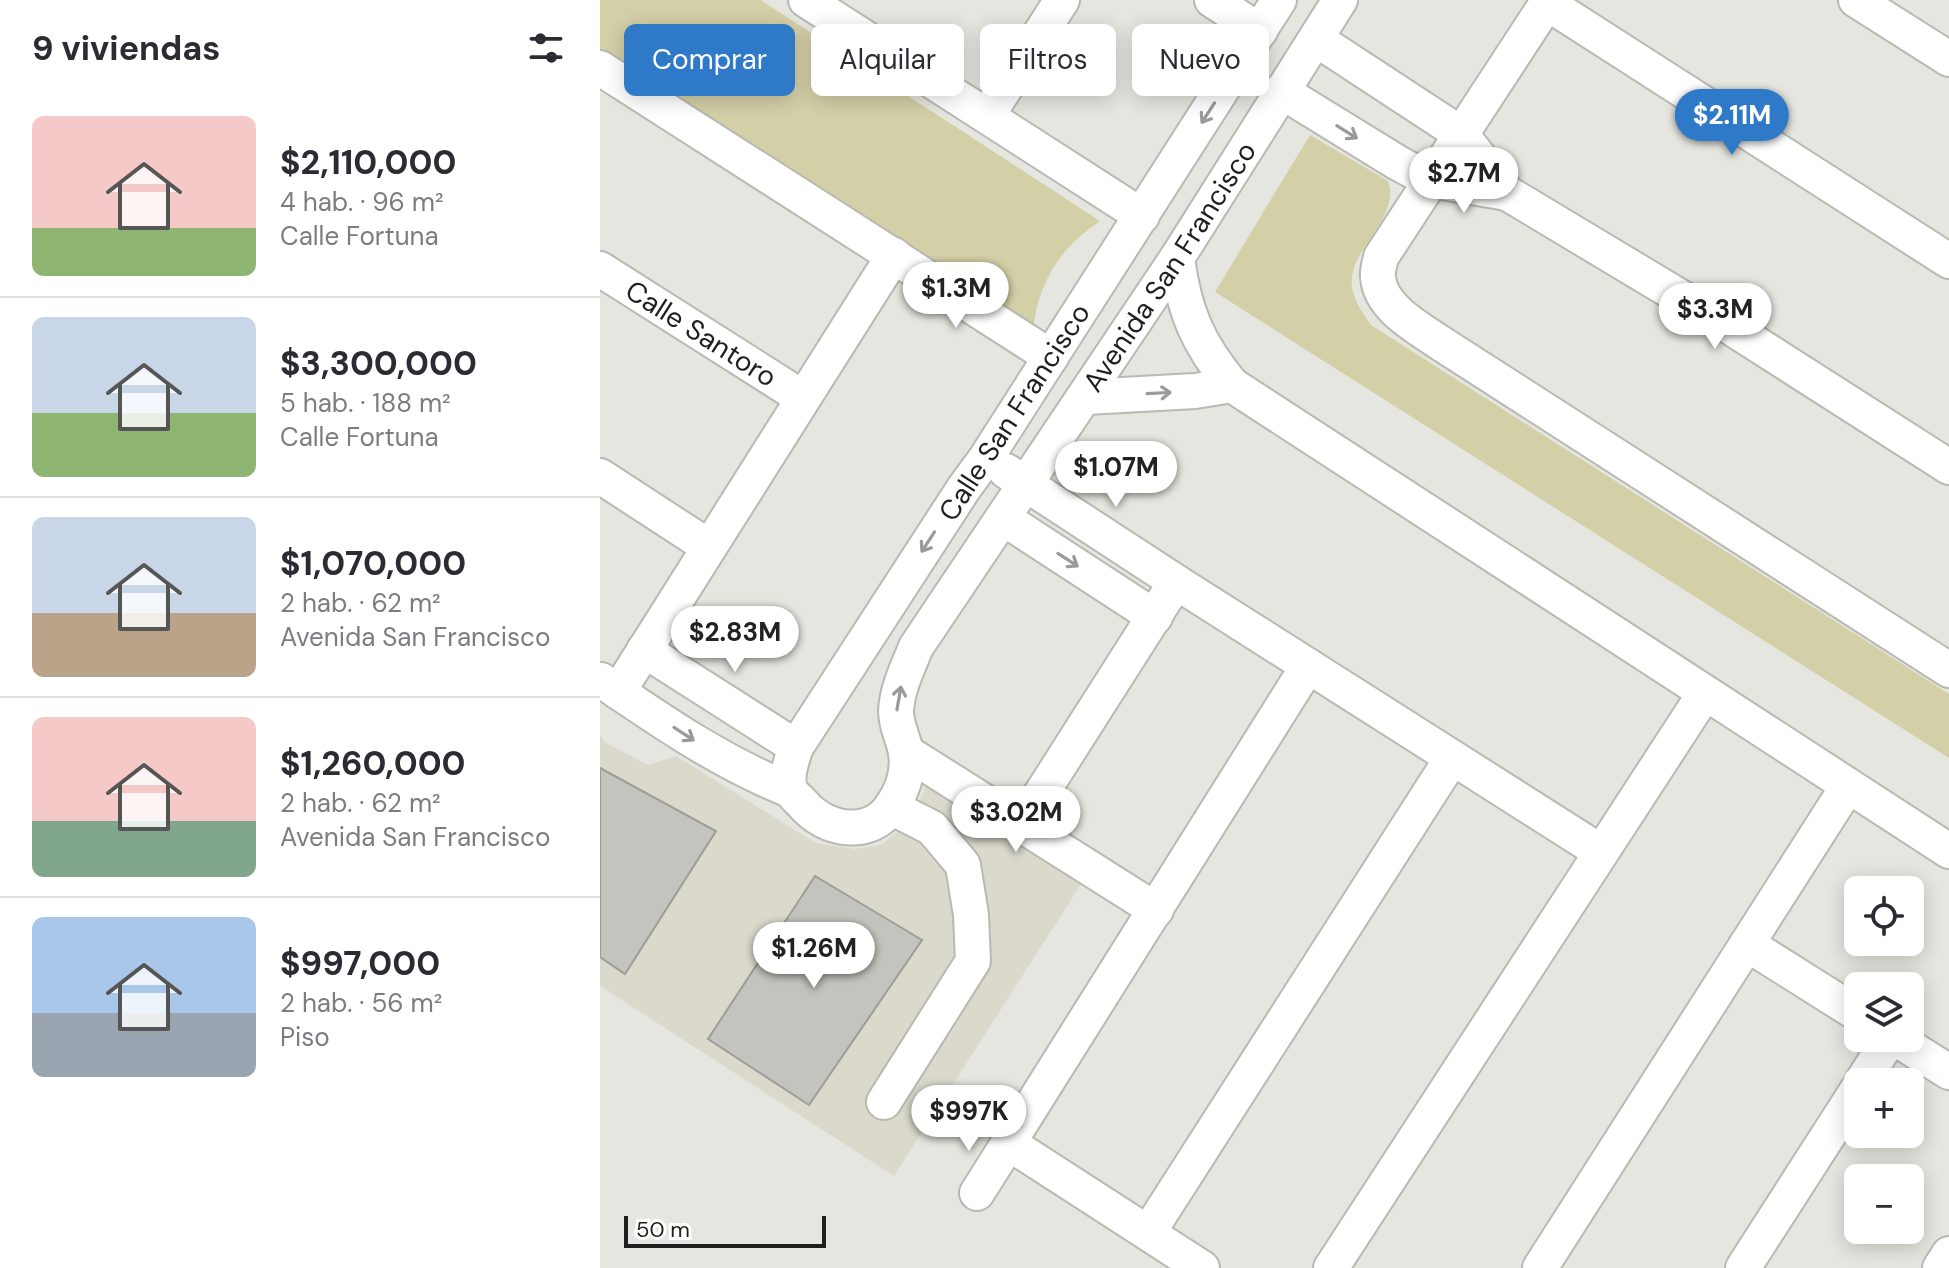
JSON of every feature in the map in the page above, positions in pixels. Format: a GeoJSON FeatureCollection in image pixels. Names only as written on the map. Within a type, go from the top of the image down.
{"type":"FeatureCollection","features":[{"type":"Feature","properties":{"kind":"street"},"geometry":{"type":"LineString","coordinates":[[806,0],[1142,216]]}},
{"type":"Feature","properties":{"kind":"street"},"geometry":{"type":"LineString","coordinates":[[987,116],[1062,0]]}},
{"type":"Feature","properties":{"kind":"street"},"geometry":{"type":"LineString","coordinates":[[1212,0],[1249,24]]}},
{"type":"Feature","properties":{"kind":"street","name":"Calle San Francisco"},"geometry":{"type":"LineString","coordinates":[[1264,24],[1279,0]]}},
{"type":"Feature","properties":{"kind":"street","name":"Avenida San Francisco"},"geometry":{"type":"LineString","coordinates":[[891,807],[907,775],[897,703],[916,647],[1086,397],[1340,0]]}},
{"type":"Feature","properties":{"kind":"street"},"geometry":{"type":"LineString","coordinates":[[1856,0],[1949,59]]}},
{"type":"Feature","properties":{"kind":"street"},"geometry":{"type":"LineString","coordinates":[[1949,261],[1548,2],[1381,257],[1378,276],[1383,297],[1408,320],[1949,670]]}},
{"type":"Feature","properties":{"kind":"street"},"geometry":{"type":"LineString","coordinates":[[1316,39],[1461,134],[1507,193],[1727,325],[1949,467]]}},
{"type":"Feature","properties":{"kind":"street"},"geometry":{"type":"LineString","coordinates":[[600,68],[1051,357]]}},
{"type":"Feature","properties":{"kind":"street"},"geometry":{"type":"LineString","coordinates":[[1281,91],[1430,180],[1507,193]]}},
{"type":"Feature","properties":{"kind":"street","name":"Calle San Francisco"},"geometry":{"type":"LineString","coordinates":[[790,790],[789,770],[796,747],[1219,96]]}},
{"type":"Feature","properties":{"kind":"street"},"geometry":{"type":"LineString","coordinates":[[884,1102],[973,961],[971,915],[963,865],[932,828],[891,807],[879,820],[856,828],[824,820],[810,812],[790,790],[756,777],[717,755],[609,686],[644,650],[894,255]]}},
{"type":"Feature","properties":{"kind":"street"},"geometry":{"type":"LineString","coordinates":[[1177,258],[1181,293],[1192,327],[1209,358],[1232,385],[1949,851]]}},
{"type":"Feature","properties":{"kind":"street","name":"Calle Santoro"},"geometry":{"type":"LineString","coordinates":[[600,269],[803,398]]}},
{"type":"Feature","properties":{"kind":"street"},"geometry":{"type":"LineString","coordinates":[[1086,397],[1195,391],[1232,385]]}},
{"type":"Feature","properties":{"kind":"street"},"geometry":{"type":"LineString","coordinates":[[986,458],[1601,852]]}},
{"type":"Feature","properties":{"kind":"street"},"geometry":{"type":"LineString","coordinates":[[600,476],[709,547]]}},
{"type":"Feature","properties":{"kind":"street"},"geometry":{"type":"LineString","coordinates":[[1003,518],[1155,617]]}},
{"type":"Feature","properties":{"kind":"street"},"geometry":{"type":"LineString","coordinates":[[1022,824],[1176,582]]}},
{"type":"Feature","properties":{"kind":"street"},"geometry":{"type":"LineString","coordinates":[[644,650],[796,747]]}},
{"type":"Feature","properties":{"kind":"street"},"geometry":{"type":"LineString","coordinates":[[977,1193],[1308,666]]}},
{"type":"Feature","properties":{"kind":"street"},"geometry":{"type":"LineString","coordinates":[[1331,1268],[1705,693]]}},
{"type":"Feature","properties":{"kind":"street"},"geometry":{"type":"LineString","coordinates":[[906,752],[1156,910]]}},
{"type":"Feature","properties":{"kind":"street"},"geometry":{"type":"LineString","coordinates":[[1148,1233],[1452,758]]}},
{"type":"Feature","properties":{"kind":"street"},"geometry":{"type":"LineString","coordinates":[[1540,1268],[1848,786]]}},
{"type":"Feature","properties":{"kind":"street"},"geometry":{"type":"LineString","coordinates":[[1747,944],[1844,1005]]}},
{"type":"Feature","properties":{"kind":"street"},"geometry":{"type":"LineString","coordinates":[[1916,1052],[1949,1072]]}},
{"type":"Feature","properties":{"kind":"street"},"geometry":{"type":"LineString","coordinates":[[1743,1268],[1844,1111]]}},
{"type":"Feature","properties":{"kind":"street"},"geometry":{"type":"LineString","coordinates":[[1010,1144],[1202,1268]]}},
{"type":"Feature","properties":{"kind":"street"},"geometry":{"type":"LineString","coordinates":[[1940,1268],[1949,1254]]}},
{"type":"Feature","properties":{"kind":"shaded area"},"geometry":{"type":"Polygon","coordinates":[[[600,0],[761,0],[811,33],[811,96],[908,96],[1100,221],[1073,243],[1053,268],[1040,297],[1033,331],[671,96],[795,96],[795,24],[624,24],[624,66],[600,50],[600,0]]]}},
{"type":"Feature","properties":{"kind":"shaded area"},"geometry":{"type":"Polygon","coordinates":[[[1310,135],[1388,181],[1390,195],[1387,209],[1356,263],[1352,277],[1354,296],[1371,325],[1949,694],[1949,758],[1215,292],[1310,135]]]}},
{"type":"Feature","properties":{"kind":"shaded area"},"geometry":{"type":"Polygon","coordinates":[[[600,735],[604,742],[648,765],[676,756],[816,843],[855,849],[883,844],[905,824],[918,807],[926,784],[1082,883],[894,1176],[600,986],[600,735]]]}},
{"type":"Feature","properties":{"kind":"building"},"geometry":{"type":"Polygon","coordinates":[[[600,768],[716,831],[625,974],[600,957],[600,768]]]}},
{"type":"Feature","properties":{"kind":"building"},"geometry":{"type":"Polygon","coordinates":[[[815,876],[922,940],[809,1105],[708,1039],[815,876]]]}}]}
